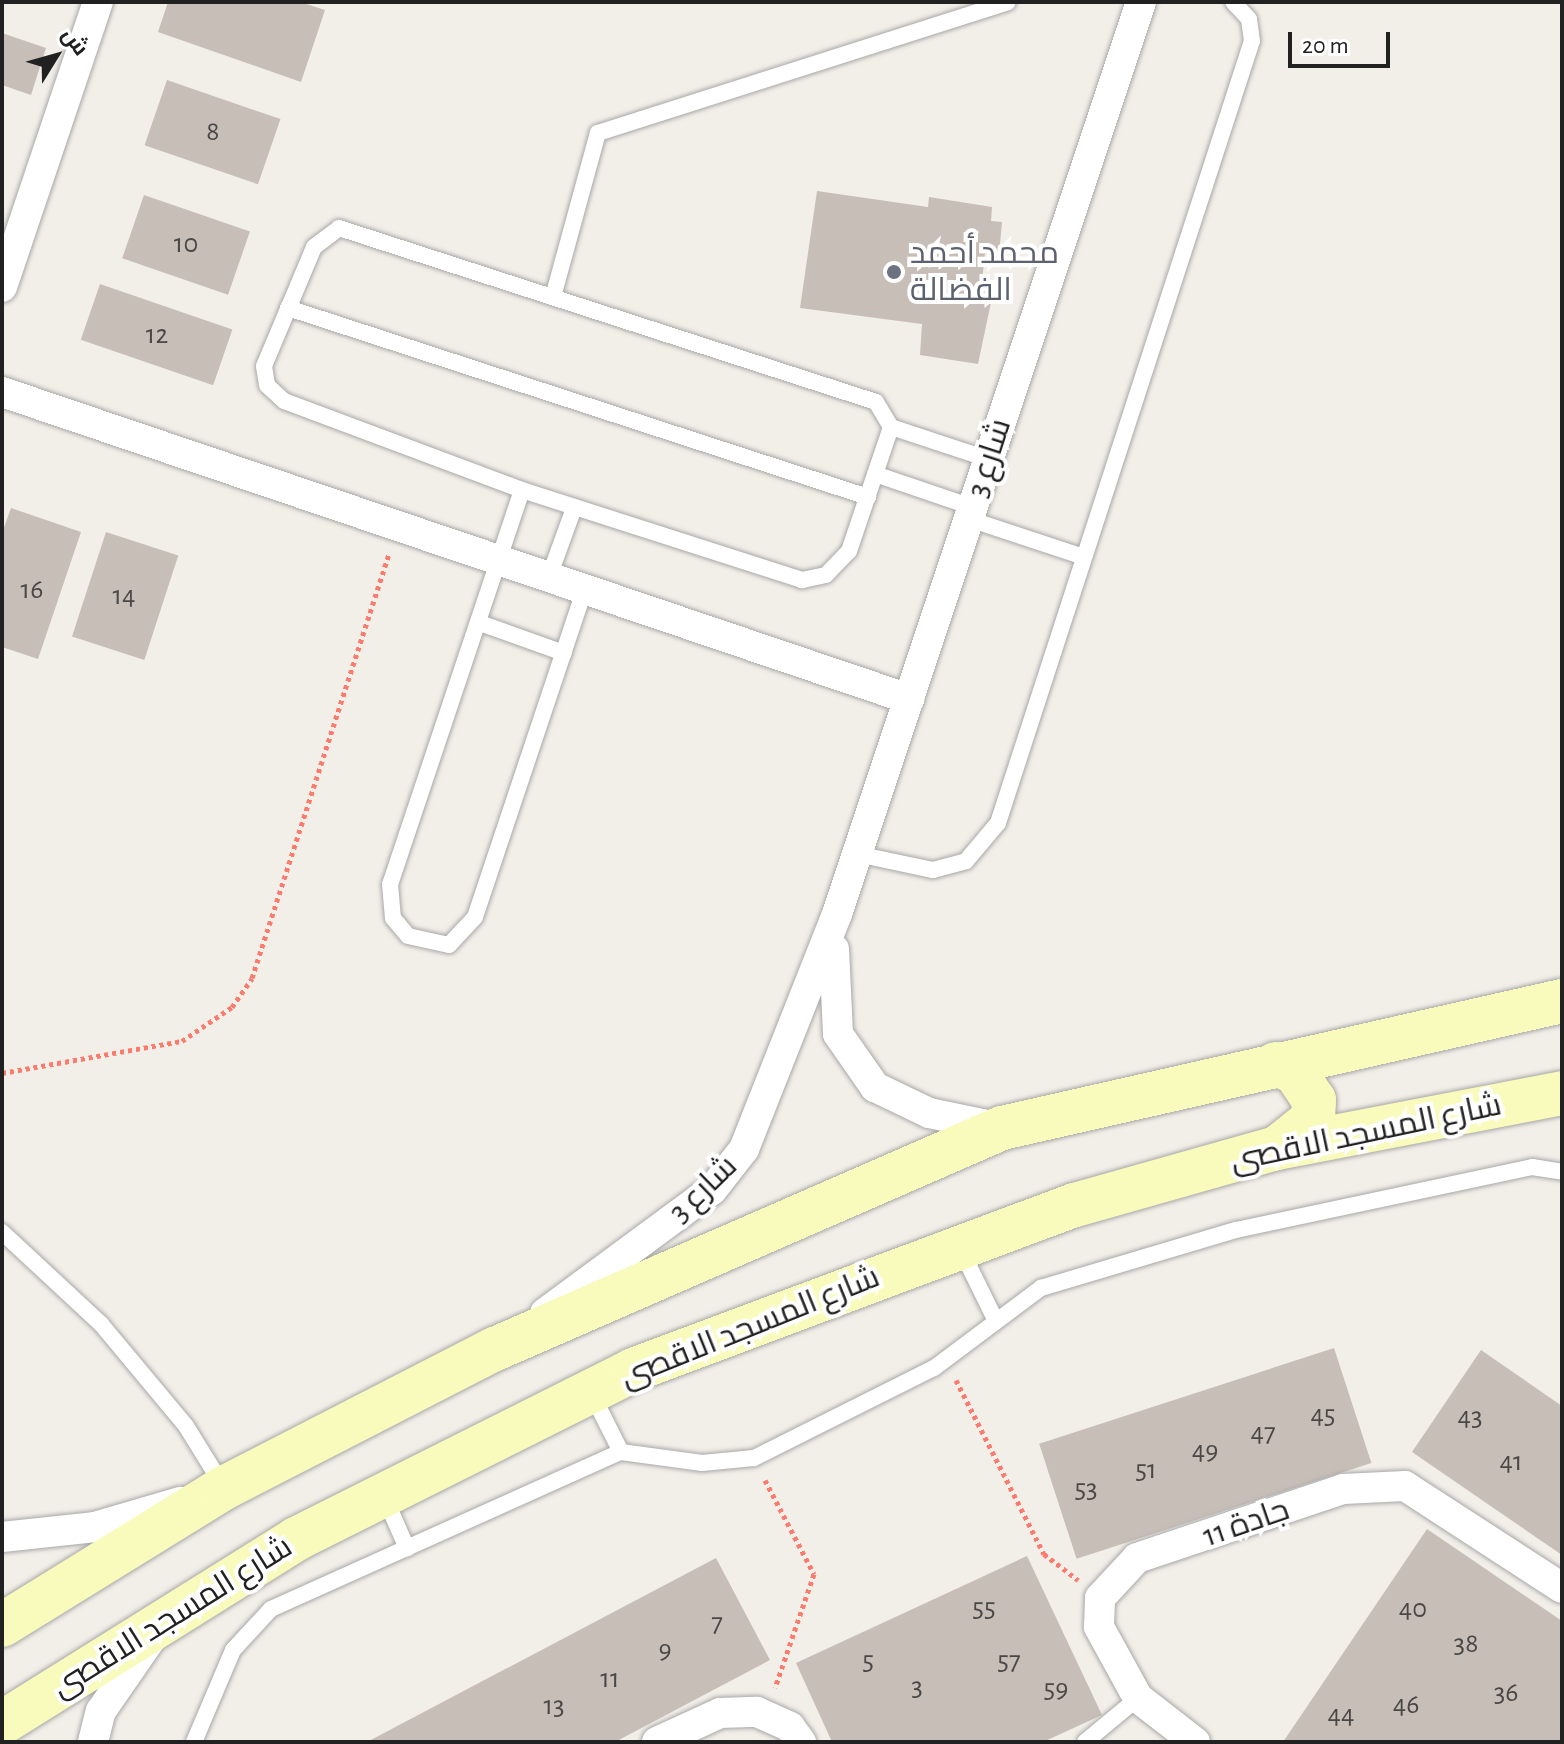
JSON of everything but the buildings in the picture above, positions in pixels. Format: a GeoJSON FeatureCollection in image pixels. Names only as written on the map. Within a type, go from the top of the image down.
{"type":"FeatureCollection","features":[{"type":"Feature","properties":{"kind":"main road"},"geometry":{"type":"LineString","coordinates":[[2,1625],[224,1488],[495,1349],[1002,1128],[1562,1001]]}},
{"type":"Feature","properties":{"kind":"main road"},"geometry":{"type":"LineString","coordinates":[[1276,1064],[1295,1072],[1314,1100],[1313,1119],[1277,1148]]}},
{"type":"Feature","properties":{"kind":"main road","name":"شارع المسجد الاقصى"},"geometry":{"type":"LineString","coordinates":[[2,1723],[165,1619],[384,1495],[591,1391],[959,1246],[1277,1148],[1562,1093]]}},
{"type":"Feature","properties":{"kind":"main road"},"geometry":{"type":"LineString","coordinates":[[1458,1113],[1562,1108]]}},
{"type":"Feature","properties":{"kind":"street"},"geometry":{"type":"LineString","coordinates":[[2,287],[98,2]]}},
{"type":"Feature","properties":{"kind":"street","name":"شارع 3"},"geometry":{"type":"LineString","coordinates":[[495,1349],[689,1209],[730,1170],[759,1115],[837,914],[1141,2]]}},
{"type":"Feature","properties":{"kind":"street"},"geometry":{"type":"LineString","coordinates":[[2,392],[909,699]]}},
{"type":"Feature","properties":{"kind":"street","name":"شارع 3"},"geometry":{"type":"LineString","coordinates":[[837,914],[831,988],[838,1034],[851,1061],[898,1103],[1002,1128]]}},
{"type":"Feature","properties":{"kind":"street","name":"جادة 11"},"geometry":{"type":"LineString","coordinates":[[1100,1598],[1137,1558],[1343,1489],[1405,1486],[1562,1588]]}},
{"type":"Feature","properties":{"kind":"street"},"geometry":{"type":"LineString","coordinates":[[2,1537],[95,1527],[224,1488]]}},
{"type":"Feature","properties":{"kind":"street"},"geometry":{"type":"LineString","coordinates":[[1100,1598],[1099,1627],[1138,1698],[1195,1742]]}},
{"type":"Feature","properties":{"kind":"street"},"geometry":{"type":"LineString","coordinates":[[93,1742],[101,1711],[165,1619]]}},
{"type":"Feature","properties":{"kind":"street"},"geometry":{"type":"LineString","coordinates":[[657,1742],[720,1713],[766,1715],[801,1742]]}},
{"type":"Feature","properties":{"kind":"lane"},"geometry":{"type":"LineString","coordinates":[[553,297],[598,133],[1008,2]]}},
{"type":"Feature","properties":{"kind":"lane"},"geometry":{"type":"LineString","coordinates":[[857,854],[933,870],[966,861],[983,846],[998,823],[1252,41],[1249,19],[1233,2]]}},
{"type":"Feature","properties":{"kind":"lane"},"geometry":{"type":"LineString","coordinates":[[891,427],[868,497],[839,565],[802,580],[574,508],[284,401],[267,385],[264,366],[314,247],[339,228],[876,402],[891,427],[988,459]]}},
{"type":"Feature","properties":{"kind":"lane"},"geometry":{"type":"LineString","coordinates":[[288,308],[868,497]]}},
{"type":"Feature","properties":{"kind":"lane"},"geometry":{"type":"LineString","coordinates":[[875,474],[1084,557]]}},
{"type":"Feature","properties":{"kind":"lane"},"geometry":{"type":"LineString","coordinates":[[522,490],[480,623],[390,884],[393,918],[408,936],[431,946],[449,945],[475,917],[585,589]]}},
{"type":"Feature","properties":{"kind":"lane"},"geometry":{"type":"LineString","coordinates":[[549,577],[574,508]]}},
{"type":"Feature","properties":{"kind":"lane"},"geometry":{"type":"LineString","coordinates":[[480,623],[564,653]]}},
{"type":"Feature","properties":{"kind":"lane"},"geometry":{"type":"LineString","coordinates":[[194,1742],[233,1650],[271,1609],[621,1452],[702,1463],[754,1458],[946,1360],[994,1317],[1041,1288],[1236,1230],[1532,1167],[1562,1172]]}},
{"type":"Feature","properties":{"kind":"lane"},"geometry":{"type":"LineString","coordinates":[[2,1232],[101,1324],[186,1426],[224,1488]]}},
{"type":"Feature","properties":{"kind":"lane"},"geometry":{"type":"LineString","coordinates":[[959,1246],[994,1317]]}},
{"type":"Feature","properties":{"kind":"lane"},"geometry":{"type":"LineString","coordinates":[[591,1391],[621,1452]]}},
{"type":"Feature","properties":{"kind":"lane"},"geometry":{"type":"LineString","coordinates":[[384,1495],[407,1548]]}},
{"type":"Feature","properties":{"kind":"lane"},"geometry":{"type":"LineString","coordinates":[[1085,1742],[1138,1698]]}},
{"type":"Feature","properties":{"kind":"path"},"geometry":{"type":"LineString","coordinates":[[2,1073],[182,1041],[232,1007],[252,978],[398,526]]}},
{"type":"Feature","properties":{"kind":"path"},"geometry":{"type":"LineString","coordinates":[[946,1360],[1044,1554],[1100,1598]]}},
{"type":"Feature","properties":{"kind":"path"},"geometry":{"type":"LineString","coordinates":[[754,1458],[814,1574],[766,1715]]}},
{"type":"Feature","properties":{"kind":"place","name":"محمد أحمد الفضالة"},"geometry":{"type":"Point","coordinates":[894,272]}}]}
